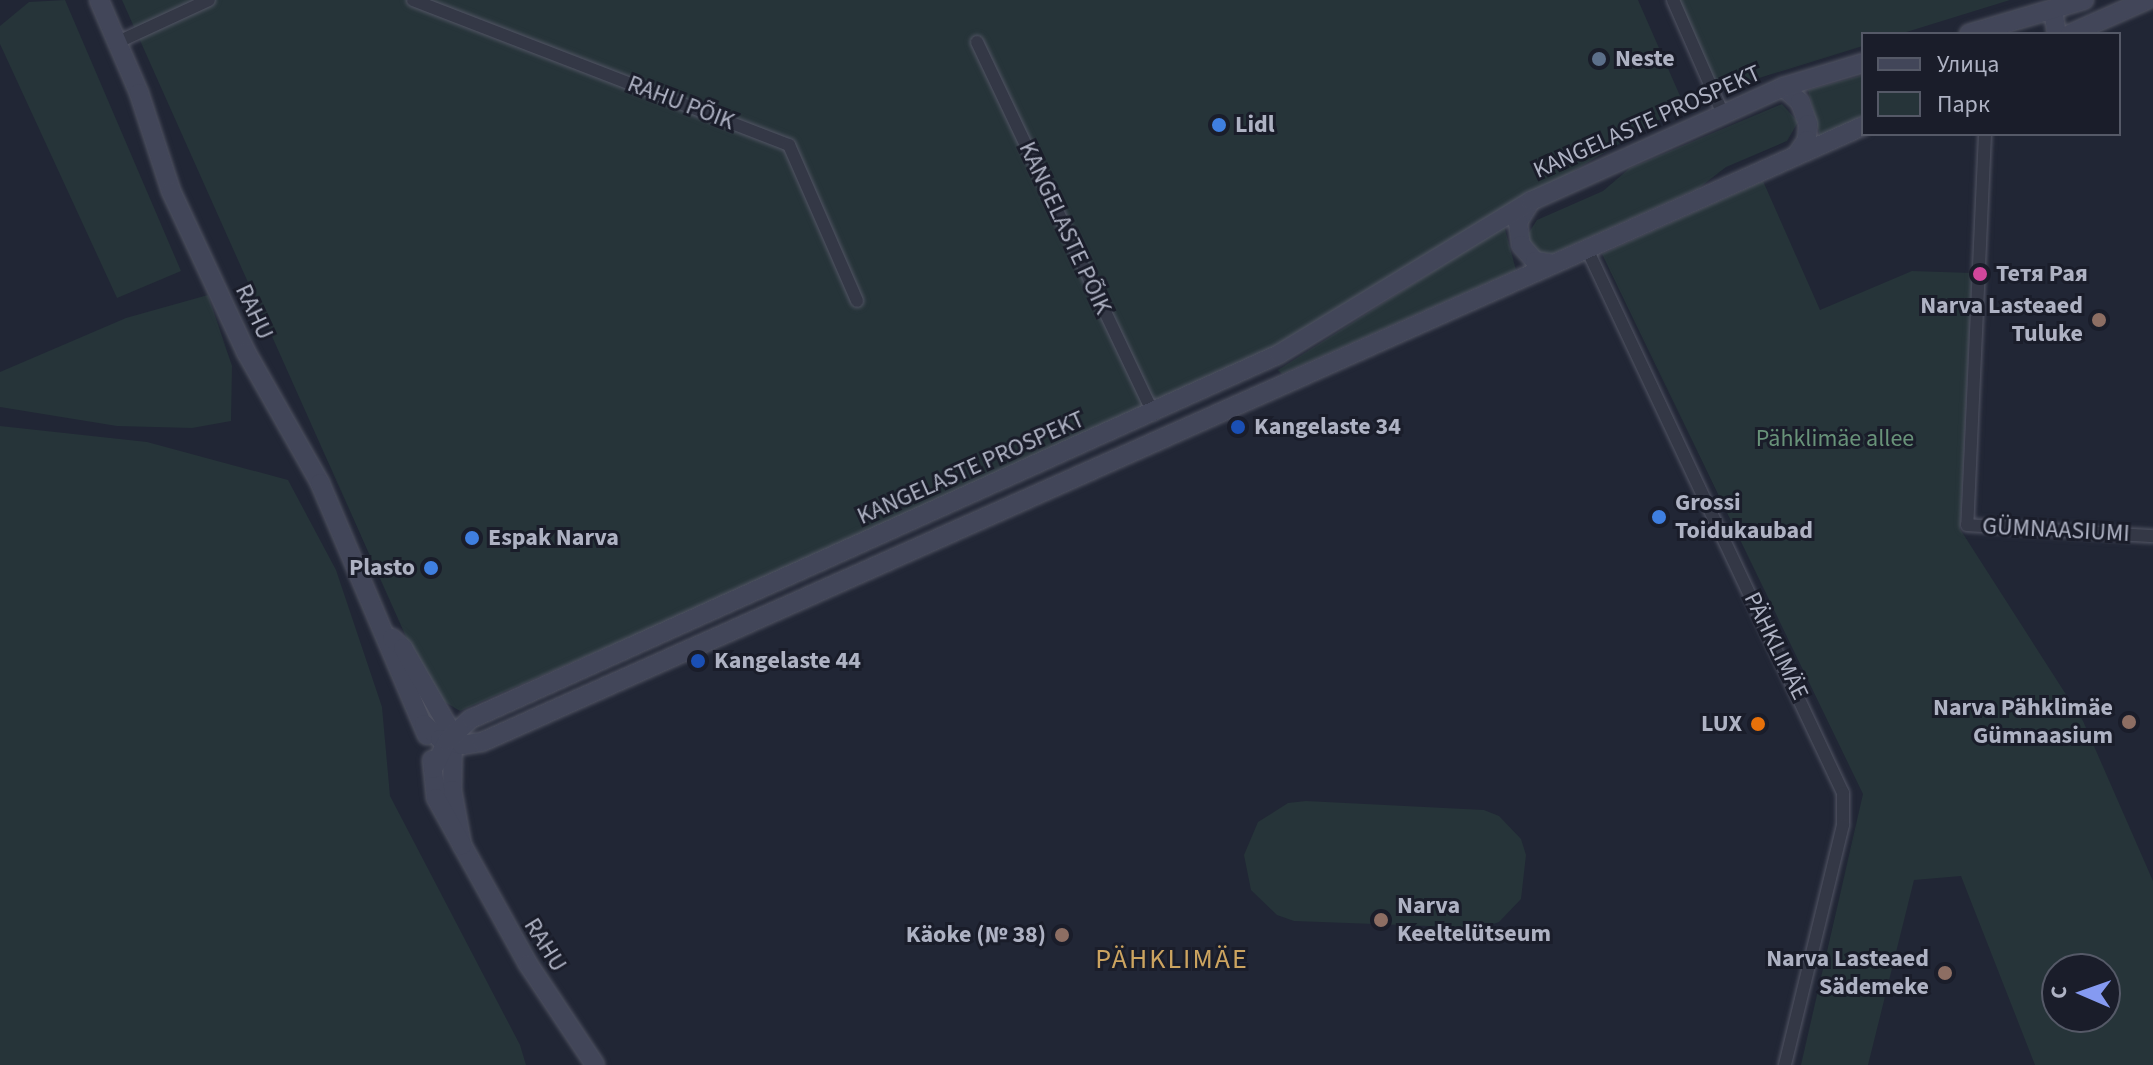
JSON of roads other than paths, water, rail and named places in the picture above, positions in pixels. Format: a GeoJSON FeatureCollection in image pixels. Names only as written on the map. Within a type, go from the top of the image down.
{"type":"FeatureCollection","features":[{"type":"Feature","properties":{"kind":"main road","name":"RAHU"},"geometry":{"type":"LineString","coordinates":[[99,0],[118,42],[177,205],[246,352],[320,483],[424,724],[444,818],[528,964],[595,1065]]}},
{"type":"Feature","properties":{"kind":"main road"},"geometry":{"type":"LineString","coordinates":[[1976,32],[2084,0]]}},
{"type":"Feature","properties":{"kind":"main road"},"geometry":{"type":"LineString","coordinates":[[2075,32],[2147,0]]}},
{"type":"Feature","properties":{"kind":"main road"},"geometry":{"type":"LineString","coordinates":[[2053,10],[2057,32]]}},
{"type":"Feature","properties":{"kind":"main road","name":"KANGELASTE PROSPEKT"},"geometry":{"type":"LineString","coordinates":[[433,769],[452,740],[471,719],[1154,414],[1279,354],[1531,201],[1783,87],[1861,64]]}},
{"type":"Feature","properties":{"kind":"main road","name":"KANGELASTE PROSPEKT"},"geometry":{"type":"LineString","coordinates":[[1783,87],[1800,102],[1808,124],[1807,140],[1794,158]]}},
{"type":"Feature","properties":{"kind":"main road"},"geometry":{"type":"LineString","coordinates":[[424,724],[452,740],[482,742],[1861,127]]}},
{"type":"Feature","properties":{"kind":"main road","name":"KANGELASTE PROSPEKT"},"geometry":{"type":"LineString","coordinates":[[1531,201],[1518,222],[1521,245],[1535,261],[1554,264]]}},
{"type":"Feature","properties":{"kind":"main road","name":"RAHU"},"geometry":{"type":"LineString","coordinates":[[385,636],[403,648],[440,709],[452,740],[454,803],[462,845]]}},
{"type":"Feature","properties":{"kind":"main road"},"geometry":{"type":"LineString","coordinates":[[440,709],[471,719]]}},
{"type":"Feature","properties":{"kind":"main road"},"geometry":{"type":"LineString","coordinates":[[454,803],[466,763],[482,742]]}},
{"type":"Feature","properties":{"kind":"street"},"geometry":{"type":"LineString","coordinates":[[118,42],[209,0]]}},
{"type":"Feature","properties":{"kind":"street","name":"RAHU PÕIK"},"geometry":{"type":"LineString","coordinates":[[413,0],[789,145],[857,301]]}},
{"type":"Feature","properties":{"kind":"street"},"geometry":{"type":"LineString","coordinates":[[1673,0],[1723,114]]}},
{"type":"Feature","properties":{"kind":"street","name":"KANGELASTE PÕIK"},"geometry":{"type":"LineString","coordinates":[[977,42],[1154,414]]}},
{"type":"Feature","properties":{"kind":"street","name":"GÜMNAASIUMI"},"geometry":{"type":"LineString","coordinates":[[1985,136],[1967,525],[2153,536]]}},
{"type":"Feature","properties":{"kind":"street","name":"PÄHKLIMÄE"},"geometry":{"type":"LineString","coordinates":[[1587,249],[1836,768],[1843,793],[1843,825],[1785,1065]]}},
{"type":"Feature","properties":{"kind":"place","name":"Neste"},"geometry":{"type":"Point","coordinates":[1599,59]}},
{"type":"Feature","properties":{"kind":"place","name":"Lidl"},"geometry":{"type":"Point","coordinates":[1219,125]}},
{"type":"Feature","properties":{"kind":"place","name":"Тетя Рая"},"geometry":{"type":"Point","coordinates":[1980,274]}},
{"type":"Feature","properties":{"kind":"place","name":"Narva Lasteaed Tuluke"},"geometry":{"type":"Point","coordinates":[2099,320]}},
{"type":"Feature","properties":{"kind":"place","name":"Kangelaste 34"},"geometry":{"type":"Point","coordinates":[1238,427]}},
{"type":"Feature","properties":{"kind":"place","name":"Grossi Toidukaubad"},"geometry":{"type":"Point","coordinates":[1659,517]}},
{"type":"Feature","properties":{"kind":"place","name":"Espak Narva"},"geometry":{"type":"Point","coordinates":[472,538]}},
{"type":"Feature","properties":{"kind":"place","name":"Plasto"},"geometry":{"type":"Point","coordinates":[431,568]}},
{"type":"Feature","properties":{"kind":"place","name":"Kangelaste 44"},"geometry":{"type":"Point","coordinates":[698,661]}},
{"type":"Feature","properties":{"kind":"place","name":"Narva Pähklimäe Gümnaasium"},"geometry":{"type":"Point","coordinates":[2129,722]}},
{"type":"Feature","properties":{"kind":"place","name":"LUX"},"geometry":{"type":"Point","coordinates":[1758,724]}},
{"type":"Feature","properties":{"kind":"place","name":"Narva Keeltelütseum"},"geometry":{"type":"Point","coordinates":[1381,920]}},
{"type":"Feature","properties":{"kind":"place","name":"Käoke (№ 38)"},"geometry":{"type":"Point","coordinates":[1062,935]}},
{"type":"Feature","properties":{"kind":"place","name":"Narva Lasteaed Sädemeke"},"geometry":{"type":"Point","coordinates":[1945,973]}},
{"type":"Feature","properties":{"kind":"district","name":"PÄHKLIMÄE"},"geometry":{"type":"Point","coordinates":[1172,959]}},
{"type":"Feature","properties":{"kind":"park label","name":"Pähklimäe allee"},"geometry":{"type":"Point","coordinates":[1835,439]}}]}
